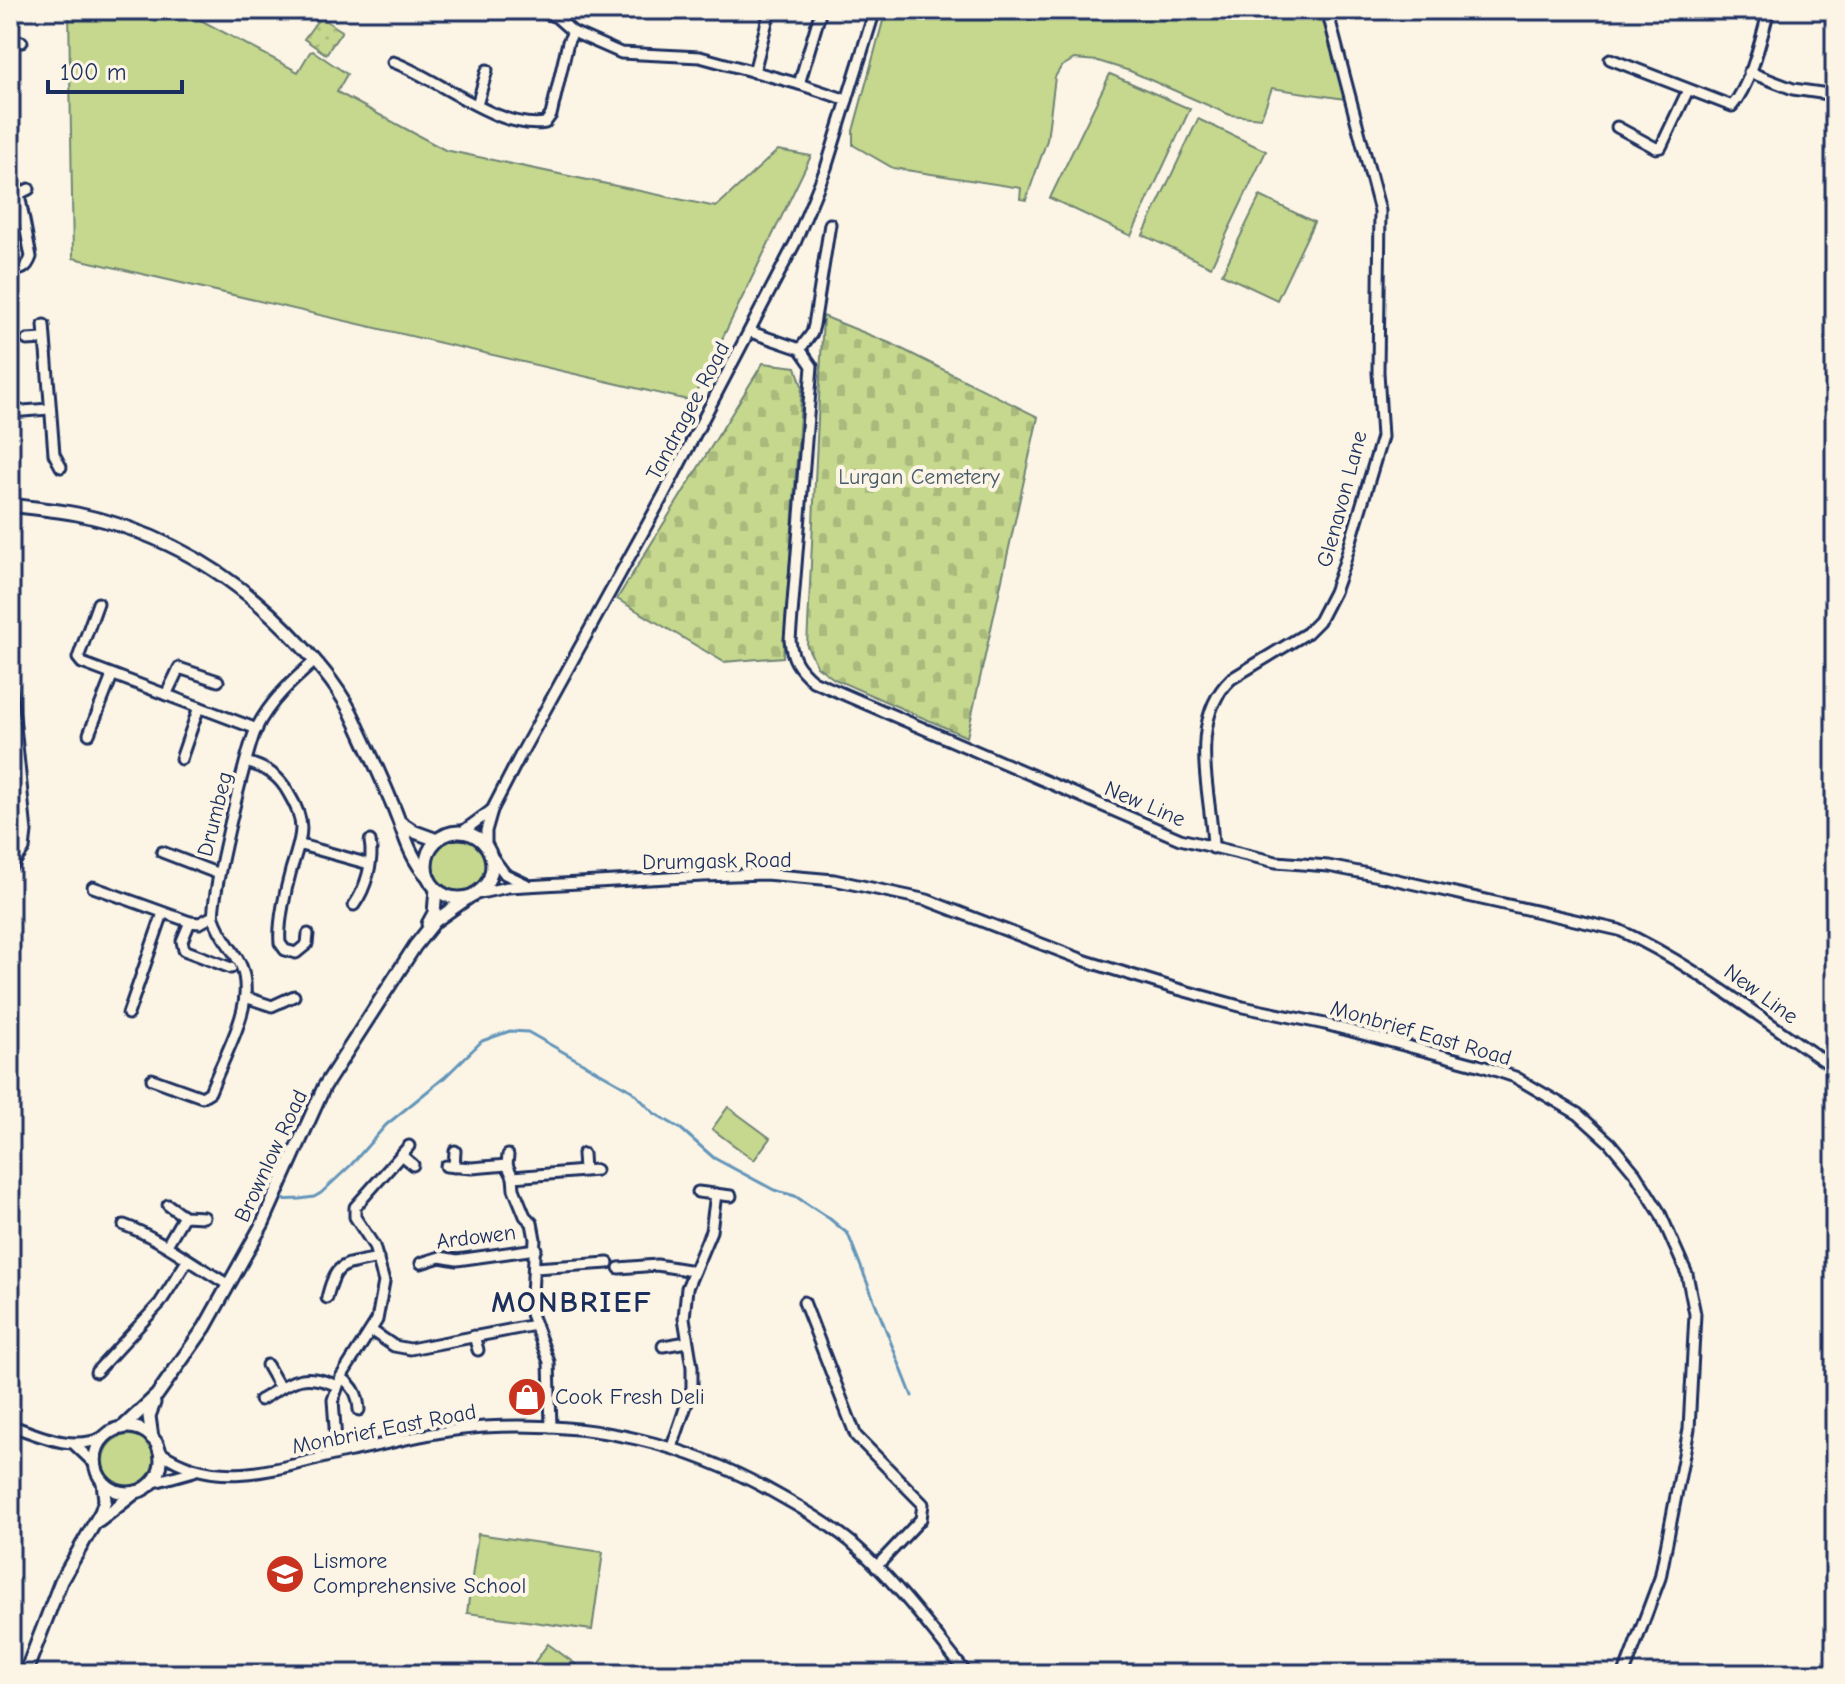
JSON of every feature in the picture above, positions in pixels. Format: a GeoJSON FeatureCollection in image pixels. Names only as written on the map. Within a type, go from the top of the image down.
{"type":"FeatureCollection","features":[{"type":"Feature","properties":{"kind":"main road"},"geometry":{"type":"LineString","coordinates":[[10,473],[10,505],[78,514],[125,527],[168,544],[247,591],[280,622],[338,690],[352,714],[400,822],[412,857],[436,889],[451,897],[472,895],[487,883],[491,874],[488,849],[478,838],[453,832],[437,840],[427,854],[428,877]]}},
{"type":"Feature","properties":{"kind":"main road"},"geometry":{"type":"LineString","coordinates":[[400,822],[415,832],[437,840]]}},
{"type":"Feature","properties":{"kind":"main road","name":"Brownlow Road"},"geometry":{"type":"LineString","coordinates":[[122,1428],[157,1395],[205,1327],[273,1202],[324,1087],[434,913],[436,889]]}},
{"type":"Feature","properties":{"kind":"main road","name":"Brownlow Road"},"geometry":{"type":"LineString","coordinates":[[422,935],[448,909],[472,895]]}},
{"type":"Feature","properties":{"kind":"main road","name":"Brownlow Road"},"geometry":{"type":"LineString","coordinates":[[152,1438],[149,1416],[157,1395]]}},
{"type":"Feature","properties":{"kind":"main road"},"geometry":{"type":"LineString","coordinates":[[26,1671],[61,1581],[96,1524],[105,1500],[103,1482],[96,1465],[97,1450],[104,1437],[122,1428],[138,1429],[152,1438],[160,1452],[159,1472],[151,1483],[110,1510],[96,1524]]}},
{"type":"Feature","properties":{"kind":"main road"},"geometry":{"type":"LineString","coordinates":[[103,1482],[116,1490],[139,1491]]}},
{"type":"Feature","properties":{"kind":"street"},"geometry":{"type":"LineString","coordinates":[[536,10],[557,14],[573,32],[621,53],[700,57],[847,100]]}},
{"type":"Feature","properties":{"kind":"street"},"geometry":{"type":"LineString","coordinates":[[754,72],[770,10]]}},
{"type":"Feature","properties":{"kind":"street"},"geometry":{"type":"LineString","coordinates":[[799,84],[821,10]]}},
{"type":"Feature","properties":{"kind":"street","name":"Tandragee Road"},"geometry":{"type":"LineString","coordinates":[[488,849],[486,831],[492,810],[751,332],[795,243],[821,182],[875,10]]}},
{"type":"Feature","properties":{"kind":"street","name":"Glenavon Lane"},"geometry":{"type":"LineString","coordinates":[[1213,848],[1204,746],[1215,701],[1222,687],[1231,679],[1307,633],[1319,621],[1344,564],[1382,437],[1378,372],[1380,211],[1327,10]]}},
{"type":"Feature","properties":{"kind":"street"},"geometry":{"type":"LineString","coordinates":[[1610,59],[1732,106],[1749,72],[1769,10]]}},
{"type":"Feature","properties":{"kind":"street"},"geometry":{"type":"LineString","coordinates":[[393,62],[477,105],[530,125],[545,123],[551,115],[573,32]]}},
{"type":"Feature","properties":{"kind":"street"},"geometry":{"type":"LineString","coordinates":[[10,39],[22,42]]}},
{"type":"Feature","properties":{"kind":"street"},"geometry":{"type":"LineString","coordinates":[[409,68],[413,54]]}},
{"type":"Feature","properties":{"kind":"street"},"geometry":{"type":"LineString","coordinates":[[477,105],[487,70]]}},
{"type":"Feature","properties":{"kind":"street"},"geometry":{"type":"LineString","coordinates":[[1749,72],[1793,89],[1835,95]]}},
{"type":"Feature","properties":{"kind":"street"},"geometry":{"type":"LineString","coordinates":[[1617,127],[1656,148],[1661,147],[1688,90]]}},
{"type":"Feature","properties":{"kind":"street"},"geometry":{"type":"LineString","coordinates":[[10,271],[32,269],[14,193],[29,189]]}},
{"type":"Feature","properties":{"kind":"street"},"geometry":{"type":"LineString","coordinates":[[751,332],[800,349],[812,333],[830,224]]}},
{"type":"Feature","properties":{"kind":"street"},"geometry":{"type":"LineString","coordinates":[[44,325],[54,454],[61,467]]}},
{"type":"Feature","properties":{"kind":"street"},"geometry":{"type":"LineString","coordinates":[[27,340],[44,339]]}},
{"type":"Feature","properties":{"kind":"street","name":"New Line"},"geometry":{"type":"LineString","coordinates":[[800,349],[812,366],[790,640],[791,656],[813,681],[1180,839],[1276,862],[1328,866],[1384,877],[1619,930],[1654,946],[1706,978],[1835,1068]]}},
{"type":"Feature","properties":{"kind":"street"},"geometry":{"type":"LineString","coordinates":[[10,412],[49,409]]}},
{"type":"Feature","properties":{"kind":"street"},"geometry":{"type":"LineString","coordinates":[[43,457],[54,454]]}},
{"type":"Feature","properties":{"kind":"street"},"geometry":{"type":"LineString","coordinates":[[98,603],[78,658],[82,663],[257,729]]}},
{"type":"Feature","properties":{"kind":"street","name":"Drumbeg"},"geometry":{"type":"LineString","coordinates":[[213,916],[219,874],[257,729],[283,688],[315,661]]}},
{"type":"Feature","properties":{"kind":"street"},"geometry":{"type":"LineString","coordinates":[[166,695],[179,668],[218,681]]}},
{"type":"Feature","properties":{"kind":"street"},"geometry":{"type":"LineString","coordinates":[[89,734],[112,676]]}},
{"type":"Feature","properties":{"kind":"street"},"geometry":{"type":"LineString","coordinates":[[10,678],[26,832],[24,849],[10,868]]}},
{"type":"Feature","properties":{"kind":"street"},"geometry":{"type":"LineString","coordinates":[[181,759],[199,707]]}},
{"type":"Feature","properties":{"kind":"street","name":"Drumbeg"},"geometry":{"type":"LineString","coordinates":[[246,762],[275,774],[299,810],[303,828],[301,845],[291,870],[280,943],[285,950],[296,953],[307,944],[308,934]]}},
{"type":"Feature","properties":{"kind":"street","name":"Tandragee Road"},"geometry":{"type":"LineString","coordinates":[[462,832],[492,810]]}},
{"type":"Feature","properties":{"kind":"street"},"geometry":{"type":"LineString","coordinates":[[354,905],[363,892],[371,852],[370,841]]}},
{"type":"Feature","properties":{"kind":"street"},"geometry":{"type":"LineString","coordinates":[[301,845],[369,864]]}},
{"type":"Feature","properties":{"kind":"street"},"geometry":{"type":"LineString","coordinates":[[488,849],[505,874],[523,884],[534,885]]}},
{"type":"Feature","properties":{"kind":"street","name":"Drumbeg"},"geometry":{"type":"LineString","coordinates":[[162,852],[219,874]]}},
{"type":"Feature","properties":{"kind":"street","name":"Drumgask Road"},"geometry":{"type":"LineString","coordinates":[[472,895],[534,885],[765,874],[834,880],[927,900],[945,907]]}},
{"type":"Feature","properties":{"kind":"street"},"geometry":{"type":"LineString","coordinates":[[93,887],[190,922],[200,923],[213,916],[242,967],[243,1009],[210,1092],[202,1097],[152,1079]]}},
{"type":"Feature","properties":{"kind":"street","name":"Monbrief East Road"},"geometry":{"type":"LineString","coordinates":[[945,907],[1086,961],[1174,988],[1325,1024],[1515,1077],[1578,1114],[1610,1143],[1635,1173],[1660,1213],[1687,1274],[1695,1314],[1689,1429],[1660,1578],[1624,1674]]}},
{"type":"Feature","properties":{"kind":"street"},"geometry":{"type":"LineString","coordinates":[[128,1014],[163,913]]}},
{"type":"Feature","properties":{"kind":"street"},"geometry":{"type":"LineString","coordinates":[[190,922],[182,941],[184,950],[231,968]]}},
{"type":"Feature","properties":{"kind":"street"},"geometry":{"type":"LineString","coordinates":[[245,997],[272,1006],[294,996]]}},
{"type":"Feature","properties":{"kind":"street"},"geometry":{"type":"LineString","coordinates":[[337,1454],[333,1417],[339,1382],[372,1331],[382,1305],[384,1282],[378,1258],[355,1217],[355,1207],[409,1146]]}},
{"type":"Feature","properties":{"kind":"street","name":"Ardowen"},"geometry":{"type":"LineString","coordinates":[[455,1151],[450,1167],[472,1168],[507,1160],[518,1202],[532,1223],[536,1249],[530,1301],[549,1362],[551,1427]]}},
{"type":"Feature","properties":{"kind":"street"},"geometry":{"type":"LineString","coordinates":[[583,1154],[584,1170]]}},
{"type":"Feature","properties":{"kind":"street"},"geometry":{"type":"LineString","coordinates":[[401,1155],[413,1165]]}},
{"type":"Feature","properties":{"kind":"street"},"geometry":{"type":"LineString","coordinates":[[513,1177],[596,1170]]}},
{"type":"Feature","properties":{"kind":"street"},"geometry":{"type":"LineString","coordinates":[[698,1192],[731,1196]]}},
{"type":"Feature","properties":{"kind":"street"},"geometry":{"type":"LineString","coordinates":[[672,1447],[692,1388],[684,1308],[687,1288],[711,1231],[716,1194]]}},
{"type":"Feature","properties":{"kind":"street"},"geometry":{"type":"LineString","coordinates":[[168,1205],[184,1216],[204,1217]]}},
{"type":"Feature","properties":{"kind":"street"},"geometry":{"type":"LineString","coordinates":[[167,1245],[184,1216]]}},
{"type":"Feature","properties":{"kind":"street"},"geometry":{"type":"LineString","coordinates":[[123,1225],[167,1245],[187,1261],[229,1285]]}},
{"type":"Feature","properties":{"kind":"street","name":"Ardowen"},"geometry":{"type":"LineString","coordinates":[[421,1263],[440,1257],[457,1260],[536,1249]]}},
{"type":"Feature","properties":{"kind":"street"},"geometry":{"type":"LineString","coordinates":[[628,1254],[624,1268],[657,1265],[694,1271]]}},
{"type":"Feature","properties":{"kind":"street"},"geometry":{"type":"LineString","coordinates":[[327,1298],[332,1278],[339,1269],[378,1258]]}},
{"type":"Feature","properties":{"kind":"street"},"geometry":{"type":"LineString","coordinates":[[96,1372],[160,1303],[187,1261]]}},
{"type":"Feature","properties":{"kind":"street","name":"Ardowen"},"geometry":{"type":"LineString","coordinates":[[535,1268],[608,1263]]}},
{"type":"Feature","properties":{"kind":"street"},"geometry":{"type":"LineString","coordinates":[[804,1302],[856,1436],[923,1504],[921,1519],[876,1567]]}},
{"type":"Feature","properties":{"kind":"street"},"geometry":{"type":"LineString","coordinates":[[372,1331],[394,1346],[410,1349],[535,1325]]}},
{"type":"Feature","properties":{"kind":"street"},"geometry":{"type":"LineString","coordinates":[[474,1336],[478,1350]]}},
{"type":"Feature","properties":{"kind":"street"},"geometry":{"type":"LineString","coordinates":[[663,1346],[687,1342]]}},
{"type":"Feature","properties":{"kind":"street"},"geometry":{"type":"LineString","coordinates":[[267,1365],[280,1388]]}},
{"type":"Feature","properties":{"kind":"street"},"geometry":{"type":"LineString","coordinates":[[260,1400],[302,1377],[353,1386],[358,1396],[359,1410]]}},
{"type":"Feature","properties":{"kind":"street"},"geometry":{"type":"LineString","coordinates":[[10,1425],[75,1445],[89,1444],[104,1437]]}},
{"type":"Feature","properties":{"kind":"street","name":"Monbrief East Road"},"geometry":{"type":"LineString","coordinates":[[160,1452],[194,1471],[244,1474],[466,1429],[551,1427],[601,1431],[672,1447],[729,1470],[819,1518],[852,1543],[967,1674]]}},
{"type":"Feature","properties":{"kind":"street"},"geometry":{"type":"LineString","coordinates":[[75,1445],[96,1465]]}},
{"type":"Feature","properties":{"kind":"street"},"geometry":{"type":"LineString","coordinates":[[151,1483],[194,1471]]}},
{"type":"Feature","properties":{"kind":"green space"},"geometry":{"type":"Polygon","coordinates":[[[69,10],[182,10],[298,72],[313,51],[347,74],[337,92],[445,150],[716,207],[778,150],[811,156],[692,401],[73,258],[69,10]]]}},
{"type":"Feature","properties":{"kind":"green space"},"geometry":{"type":"Polygon","coordinates":[[[886,10],[1320,10],[1345,99],[1272,88],[1261,118],[1230,115],[1130,71],[1098,61],[1074,59],[1061,67],[1055,77],[1047,140],[1026,200],[1020,199],[1021,188],[893,168],[853,145],[853,131],[886,10]]]}},
{"type":"Feature","properties":{"kind":"green space"},"geometry":{"type":"Polygon","coordinates":[[[320,17],[342,31],[326,54],[304,39],[320,17]]]}},
{"type":"Feature","properties":{"kind":"green space"},"geometry":{"type":"Polygon","coordinates":[[[1110,74],[1190,109],[1131,236],[1050,198],[1110,74]]]}},
{"type":"Feature","properties":{"kind":"green space"},"geometry":{"type":"Polygon","coordinates":[[[1198,119],[1266,151],[1211,267],[1143,235],[1198,119]]]}},
{"type":"Feature","properties":{"kind":"green space"},"geometry":{"type":"Polygon","coordinates":[[[1260,196],[1314,222],[1277,300],[1222,274],[1260,196]]]}},
{"type":"Feature","properties":{"kind":"green space","name":"Lurgan Cemetery"},"geometry":{"type":"Polygon","coordinates":[[[823,316],[892,344],[1038,417],[967,737],[834,679],[817,666],[807,646],[823,316]]]}},
{"type":"Feature","properties":{"kind":"green space"},"geometry":{"type":"Polygon","coordinates":[[[763,363],[796,367],[802,386],[783,657],[724,662],[617,599],[763,363]]]}},
{"type":"Feature","properties":{"kind":"green space"},"geometry":{"type":"Polygon","coordinates":[[[459,839],[478,847],[486,866],[478,885],[459,893],[440,885],[432,866],[440,847],[459,839]]]}},
{"type":"Feature","properties":{"kind":"green space"},"geometry":{"type":"Polygon","coordinates":[[[728,1107],[770,1138],[754,1160],[712,1129],[728,1107]]]}},
{"type":"Feature","properties":{"kind":"green space"},"geometry":{"type":"Polygon","coordinates":[[[129,1435],[147,1443],[155,1461],[147,1479],[129,1487],[111,1479],[103,1461],[111,1443],[129,1435]]]}},
{"type":"Feature","properties":{"kind":"green space"},"geometry":{"type":"Polygon","coordinates":[[[478,1534],[603,1552],[592,1630],[467,1613],[478,1534]]]}},
{"type":"Feature","properties":{"kind":"green space"},"geometry":{"type":"Polygon","coordinates":[[[548,1644],[589,1674],[526,1674],[548,1644]]]}},
{"type":"Feature","properties":{"kind":"waterway"},"geometry":{"type":"LineString","coordinates":[[276,1200],[314,1197],[321,1193],[386,1125],[445,1077],[482,1041],[510,1031],[528,1032],[632,1091],[654,1113],[681,1129],[714,1158],[774,1190],[795,1196],[848,1234],[912,1396]]}},
{"type":"Feature","properties":{"kind":"place","name":"Cook Fresh Deli"},"geometry":{"type":"Point","coordinates":[527,1397]}},
{"type":"Feature","properties":{"kind":"place","name":"Lismore Comprehensive School"},"geometry":{"type":"Point","coordinates":[285,1574]}},
{"type":"Feature","properties":{"kind":"district","name":"MONBRIEF"},"geometry":{"type":"Point","coordinates":[572,1302]}}]}
